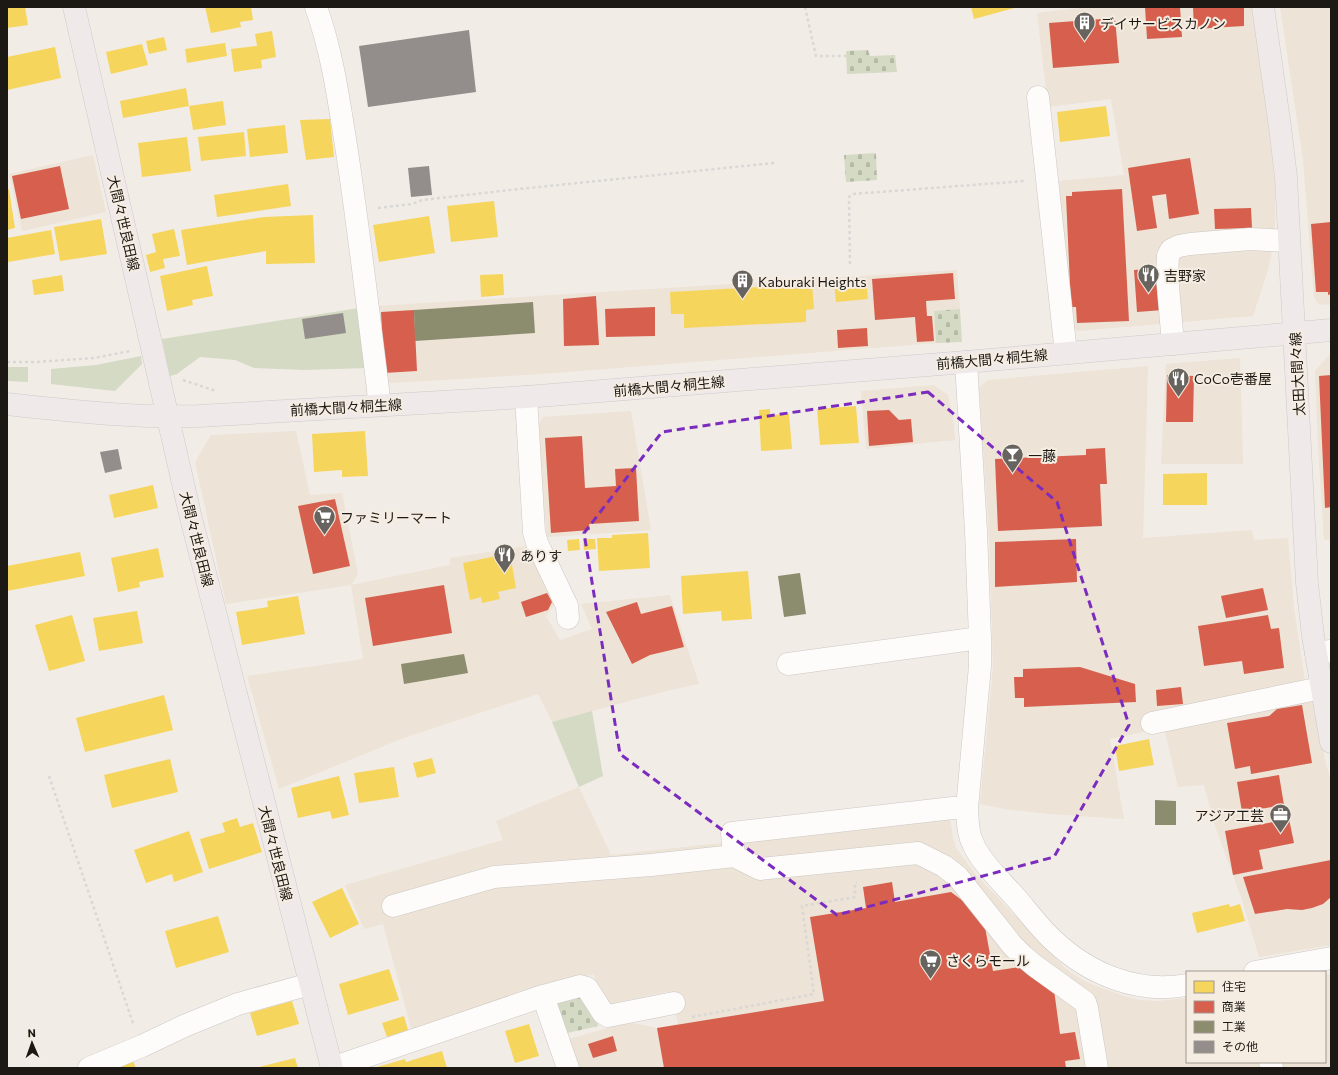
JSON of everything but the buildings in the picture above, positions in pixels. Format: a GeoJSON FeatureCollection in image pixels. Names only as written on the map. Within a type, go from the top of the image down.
{"type":"FeatureCollection","features":[{"type":"Feature","properties":{"kind":"main road","name":"大間々世良田線"},"geometry":{"type":"LineString","coordinates":[[74,7],[190,514],[332,1068]]}},
{"type":"Feature","properties":{"kind":"main road","name":"太田大間々線"},"geometry":{"type":"LineString","coordinates":[[1263,7],[1286,177],[1307,582],[1323,652],[1321,688],[1331,742]]}},
{"type":"Feature","properties":{"kind":"main road","name":"前橋大間々桐生線"},"geometry":{"type":"LineString","coordinates":[[7,404],[100,414],[168,417],[199,416],[526,397],[966,362],[1331,330]]}},
{"type":"Feature","properties":{"kind":"street"},"geometry":{"type":"LineString","coordinates":[[316,7],[324,27],[334,71],[355,210],[379,405]]}},
{"type":"Feature","properties":{"kind":"street"},"geometry":{"type":"LineString","coordinates":[[1038,97],[1066,353]]}},
{"type":"Feature","properties":{"kind":"street"},"geometry":{"type":"LineString","coordinates":[[1173,344],[1167,275],[1168,256],[1171,250],[1179,246],[1190,244],[1250,239],[1289,241]]}},
{"type":"Feature","properties":{"kind":"street"},"geometry":{"type":"LineString","coordinates":[[966,362],[976,531],[980,638],[980,666],[967,808],[968,829],[972,841],[983,860],[1052,940],[1086,965],[1097,972],[1121,981],[1139,985],[1158,987],[1186,984]]}},
{"type":"Feature","properties":{"kind":"street"},"geometry":{"type":"LineString","coordinates":[[526,397],[534,532],[537,543],[567,606],[568,618]]}},
{"type":"Feature","properties":{"kind":"street"},"geometry":{"type":"LineString","coordinates":[[788,664],[980,638]]}},
{"type":"Feature","properties":{"kind":"street"},"geometry":{"type":"LineString","coordinates":[[1152,723],[1321,688]]}},
{"type":"Feature","properties":{"kind":"street"},"geometry":{"type":"LineString","coordinates":[[734,856],[732,833],[945,809],[967,808]]}},
{"type":"Feature","properties":{"kind":"street"},"geometry":{"type":"LineString","coordinates":[[393,906],[494,877],[643,866],[734,856],[760,869],[918,853],[944,866],[958,877],[1012,945],[1023,956],[1085,1002],[1098,1068]]}},
{"type":"Feature","properties":{"kind":"street"},"geometry":{"type":"LineString","coordinates":[[1260,971],[1331,958]]}},
{"type":"Feature","properties":{"kind":"street"},"geometry":{"type":"LineString","coordinates":[[89,1068],[238,1004],[310,984]]}},
{"type":"Feature","properties":{"kind":"street"},"geometry":{"type":"LineString","coordinates":[[332,1068],[543,996],[580,986],[587,988],[603,1013],[608,1016],[680,1010]]}},
{"type":"Feature","properties":{"kind":"street"},"geometry":{"type":"LineString","coordinates":[[543,996],[568,1068]]}},
{"type":"Feature","properties":{"kind":"path"},"geometry":{"type":"LineString","coordinates":[[805,7],[816,56],[846,56]]}},
{"type":"Feature","properties":{"kind":"path"},"geometry":{"type":"LineString","coordinates":[[355,210],[412,204],[422,200],[519,189],[774,163]]}},
{"type":"Feature","properties":{"kind":"path"},"geometry":{"type":"LineString","coordinates":[[850,264],[849,197],[853,194],[1047,179]]}},
{"type":"Feature","properties":{"kind":"path"},"geometry":{"type":"LineString","coordinates":[[7,362],[36,362],[94,358],[152,347]]}},
{"type":"Feature","properties":{"kind":"path"},"geometry":{"type":"LineString","coordinates":[[179,378],[221,392]]}},
{"type":"Feature","properties":{"kind":"path"},"geometry":{"type":"LineString","coordinates":[[49,776],[142,1046]]}},
{"type":"Feature","properties":{"kind":"path"},"geometry":{"type":"LineString","coordinates":[[680,1010],[814,994],[802,906],[855,897],[855,883],[862,882]]}},
{"type":"Feature","properties":{"kind":"highlighted area"},"geometry":{"type":"Polygon","coordinates":[[[928,392],[1057,502],[1129,725],[1054,857],[837,915],[620,754],[584,533],[662,432],[928,392]]]}},
{"type":"Feature","properties":{"kind":"shaded area"},"geometry":{"type":"Polygon","coordinates":[[[1088,7],[1252,7],[1275,185],[1275,231],[1269,267],[1253,316],[1077,331],[1069,324],[1059,181],[1124,175],[1111,99],[1048,107],[1037,13],[1088,7]]]}},
{"type":"Feature","properties":{"kind":"shaded area"},"geometry":{"type":"Polygon","coordinates":[[[1280,7],[1331,7],[1331,305],[1318,304],[1314,297],[1303,160],[1280,7]]]}},
{"type":"Feature","properties":{"kind":"shaded area"},"geometry":{"type":"Polygon","coordinates":[[[93,155],[106,212],[22,231],[9,174],[93,155]]]}},
{"type":"Feature","properties":{"kind":"shaded area"},"geometry":{"type":"Polygon","coordinates":[[[957,270],[960,309],[934,311],[936,343],[542,374],[390,383],[382,376],[376,306],[957,270]]]}},
{"type":"Feature","properties":{"kind":"shaded area"},"geometry":{"type":"Polygon","coordinates":[[[1331,353],[1331,539],[1324,540],[1315,371],[1331,353]]]}},
{"type":"Feature","properties":{"kind":"shaded area"},"geometry":{"type":"Polygon","coordinates":[[[1240,358],[1243,464],[1161,464],[1166,364],[1240,358]]]}},
{"type":"Feature","properties":{"kind":"shaded area"},"geometry":{"type":"Polygon","coordinates":[[[1148,366],[1143,538],[1252,530],[1254,540],[1288,538],[1294,608],[1305,681],[1153,730],[1110,739],[1124,819],[1049,814],[1005,809],[980,804],[993,667],[989,537],[979,387],[988,380],[1148,366]]]}},
{"type":"Feature","properties":{"kind":"shaded area"},"geometry":{"type":"Polygon","coordinates":[[[934,385],[948,395],[953,416],[955,440],[866,449],[861,391],[934,385]]]}},
{"type":"Feature","properties":{"kind":"shaded area"},"geometry":{"type":"Polygon","coordinates":[[[631,411],[651,530],[547,537],[537,427],[543,417],[631,411]]]}},
{"type":"Feature","properties":{"kind":"shaded area"},"geometry":{"type":"Polygon","coordinates":[[[296,431],[310,495],[342,493],[358,574],[351,585],[226,604],[195,462],[211,435],[296,431]]]}},
{"type":"Feature","properties":{"kind":"shaded area"},"geometry":{"type":"Polygon","coordinates":[[[527,546],[556,602],[546,616],[560,640],[592,629],[581,604],[670,595],[699,684],[666,691],[552,722],[538,694],[406,737],[279,789],[247,676],[363,659],[351,585],[450,565],[450,558],[527,546]]]}},
{"type":"Feature","properties":{"kind":"shaded area"},"geometry":{"type":"Polygon","coordinates":[[[1312,698],[1331,782],[1331,945],[1259,957],[1242,900],[1215,826],[1204,785],[1178,787],[1164,728],[1312,698]]]}},
{"type":"Feature","properties":{"kind":"shaded area"},"geometry":{"type":"Polygon","coordinates":[[[579,787],[611,855],[702,845],[792,838],[950,819],[956,848],[976,875],[1066,969],[1093,985],[1140,1000],[1158,1001],[1186,998],[1186,1063],[1326,1063],[1326,975],[1331,974],[1331,1068],[575,1068],[565,1040],[619,1025],[633,1023],[657,1028],[678,1024],[671,991],[610,1004],[601,999],[594,974],[570,980],[412,1032],[383,924],[364,929],[345,885],[503,840],[496,821],[579,787]]]}},
{"type":"Feature","properties":{"kind":"green space"},"geometry":{"type":"Polygon","coordinates":[[[868,50],[870,56],[895,55],[897,72],[847,74],[846,51],[868,50]]]}},
{"type":"Feature","properties":{"kind":"green space"},"geometry":{"type":"Polygon","coordinates":[[[876,153],[877,180],[846,182],[844,155],[876,153]]]}},
{"type":"Feature","properties":{"kind":"green space"},"geometry":{"type":"Polygon","coordinates":[[[359,308],[366,368],[305,370],[254,368],[235,360],[200,357],[177,374],[170,376],[162,339],[359,308]]]}},
{"type":"Feature","properties":{"kind":"green space"},"geometry":{"type":"Polygon","coordinates":[[[960,309],[962,342],[936,343],[934,311],[960,309]]]}},
{"type":"Feature","properties":{"kind":"green space"},"geometry":{"type":"Polygon","coordinates":[[[141,356],[142,364],[115,391],[51,384],[51,369],[96,365],[141,356]]]}},
{"type":"Feature","properties":{"kind":"green space"},"geometry":{"type":"Polygon","coordinates":[[[7,367],[28,367],[28,382],[7,381],[7,367]]]}},
{"type":"Feature","properties":{"kind":"green space"},"geometry":{"type":"Polygon","coordinates":[[[592,711],[603,776],[579,787],[552,722],[592,711]]]}},
{"type":"Feature","properties":{"kind":"green space"},"geometry":{"type":"Polygon","coordinates":[[[578,996],[592,1009],[598,1026],[563,1034],[552,1003],[578,996]]]}},
{"type":"Feature","properties":{"kind":"place","name":"デイサービスカノン"},"geometry":{"type":"Point","coordinates":[1084,42]}},
{"type":"Feature","properties":{"kind":"place","name":"吉野家"},"geometry":{"type":"Point","coordinates":[1149,294]}},
{"type":"Feature","properties":{"kind":"place","name":"Kaburaki Heights"},"geometry":{"type":"Point","coordinates":[742,300]}},
{"type":"Feature","properties":{"kind":"place","name":"CoCo壱番屋"},"geometry":{"type":"Point","coordinates":[1178,398]}},
{"type":"Feature","properties":{"kind":"place","name":"一藤"},"geometry":{"type":"Point","coordinates":[1013,474]}},
{"type":"Feature","properties":{"kind":"place","name":"ファミリーマート"},"geometry":{"type":"Point","coordinates":[324,536]}},
{"type":"Feature","properties":{"kind":"place","name":"ありす"},"geometry":{"type":"Point","coordinates":[505,574]}},
{"type":"Feature","properties":{"kind":"place","name":"アジア工芸"},"geometry":{"type":"Point","coordinates":[1280,834]}},
{"type":"Feature","properties":{"kind":"place","name":"さくらモール"},"geometry":{"type":"Point","coordinates":[930,980]}}]}
